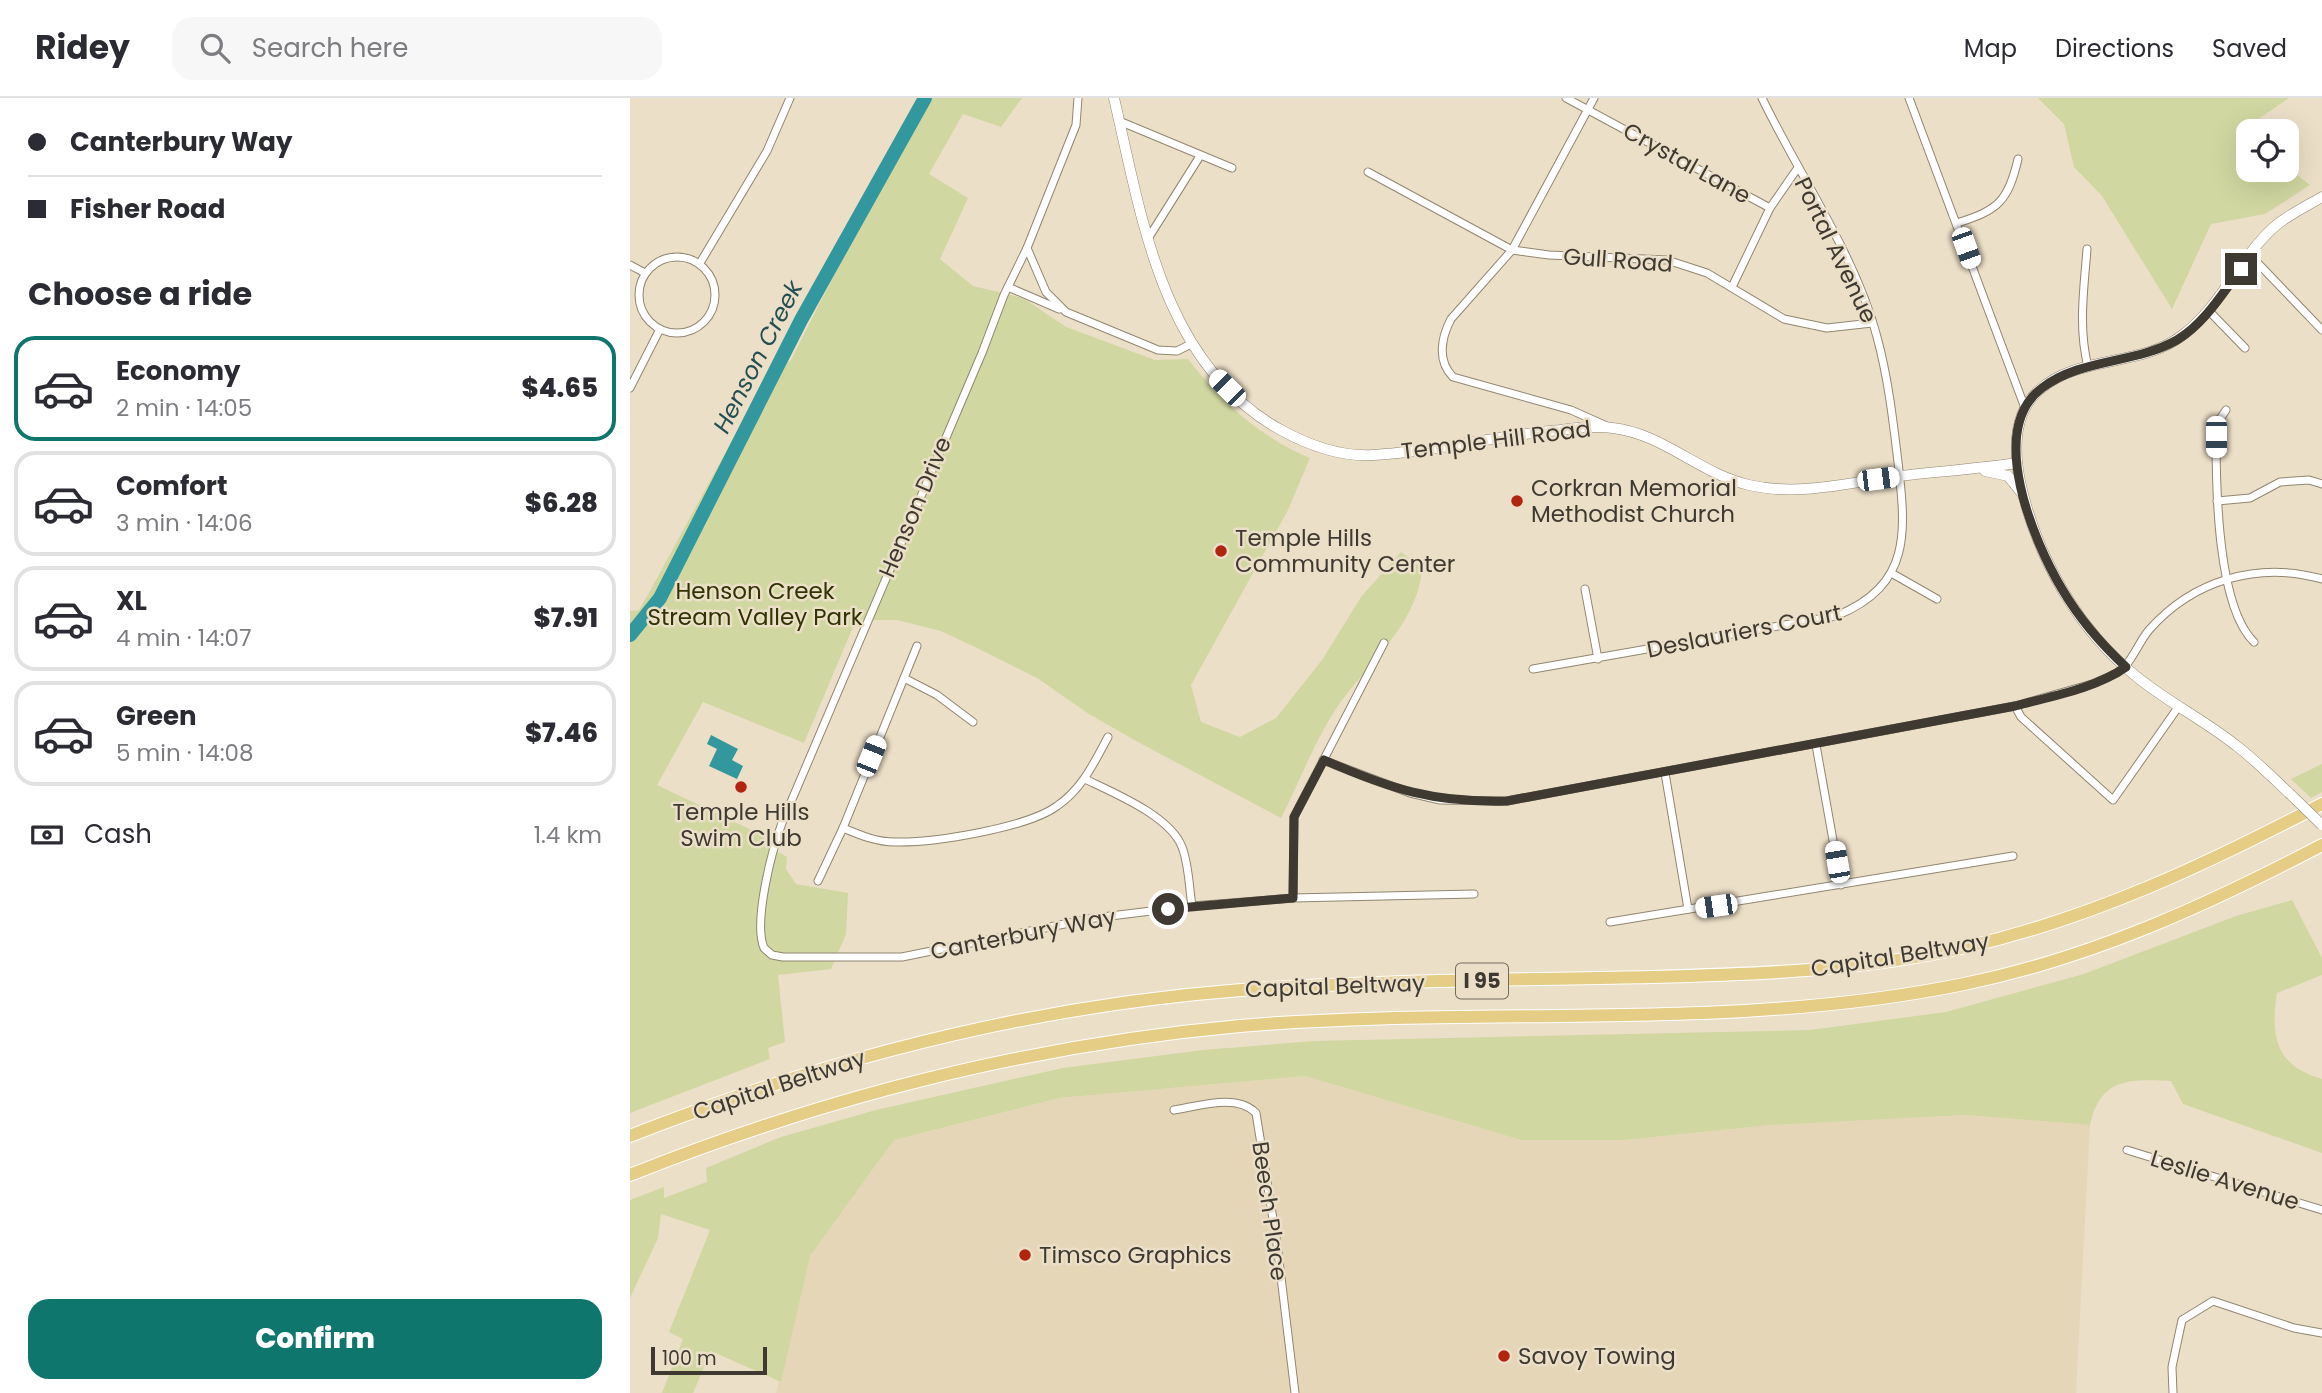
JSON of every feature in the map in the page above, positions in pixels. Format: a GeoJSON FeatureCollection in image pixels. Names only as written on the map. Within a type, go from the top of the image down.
{"type":"FeatureCollection","features":[{"type":"Feature","properties":{"kind":"highway","name":"Capital Beltway"},"geometry":{"type":"LineString","coordinates":[[630,1136],[746,1093],[871,1054],[1000,1024],[1116,1004],[1304,986],[1813,971],[1951,950],[2049,925],[2135,895],[2227,853],[2322,804]]}},
{"type":"Feature","properties":{"kind":"highway","name":"Capital Beltway"},"geometry":{"type":"LineString","coordinates":[[630,1175],[753,1128],[878,1090],[1005,1060],[1122,1040],[1307,1021],[1815,1006],[1969,984],[2058,960],[2146,929],[2239,888],[2322,845]]}},
{"type":"Feature","properties":{"kind":"main road","name":"Temple Hill Road"},"geometry":{"type":"LineString","coordinates":[[1114,98],[1149,237],[1171,306],[1191,344],[1216,376],[1260,419],[1303,443],[1328,451],[1372,455],[1531,433],[1610,427],[1634,431],[1661,441],[1730,480],[1763,488],[1799,489],[2017,463]]}},
{"type":"Feature","properties":{"kind":"main road"},"geometry":{"type":"LineString","coordinates":[[2322,197],[2273,228],[2209,311],[2176,341],[2088,367],[2052,381],[2039,390],[2025,408],[2017,436],[2017,463],[2040,546],[2062,589],[2090,629],[2126,667],[2237,746],[2322,825]]}},
{"type":"Feature","properties":{"kind":"main road"},"geometry":{"type":"LineString","coordinates":[[1967,470],[2008,476],[2024,496]]}},
{"type":"Feature","properties":{"kind":"street"},"geometry":{"type":"LineString","coordinates":[[700,263],[767,151],[790,98]]}},
{"type":"Feature","properties":{"kind":"street","name":"Henson Drive"},"geometry":{"type":"LineString","coordinates":[[783,957],[768,952],[761,941],[770,856],[1008,287],[1027,248],[1076,125],[1078,98]]}},
{"type":"Feature","properties":{"kind":"street","name":"Crystal Lane"},"geometry":{"type":"LineString","coordinates":[[1566,98],[1770,208]]}},
{"type":"Feature","properties":{"kind":"street"},"geometry":{"type":"LineString","coordinates":[[1594,98],[1512,250],[1466,300],[1447,327],[1442,351],[1446,371],[1466,383],[1571,410],[1610,427]]}},
{"type":"Feature","properties":{"kind":"street","name":"Portal Avenue"},"geometry":{"type":"LineString","coordinates":[[1762,98],[1827,222],[1872,323],[1885,375],[1900,476],[1904,533],[1893,574]]}},
{"type":"Feature","properties":{"kind":"street"},"geometry":{"type":"LineString","coordinates":[[1910,98],[2025,408]]}},
{"type":"Feature","properties":{"kind":"street"},"geometry":{"type":"LineString","coordinates":[[1119,121],[1232,168]]}},
{"type":"Feature","properties":{"kind":"street"},"geometry":{"type":"LineString","coordinates":[[1149,237],[1200,156]]}},
{"type":"Feature","properties":{"kind":"street"},"geometry":{"type":"LineString","coordinates":[[1957,223],[1993,210],[2002,202],[2018,159]]}},
{"type":"Feature","properties":{"kind":"street"},"geometry":{"type":"LineString","coordinates":[[1732,287],[1770,208],[1797,169]]}},
{"type":"Feature","properties":{"kind":"street","name":"Gull Road"},"geometry":{"type":"LineString","coordinates":[[1368,172],[1512,250],[1549,255],[1667,260],[1683,264],[1732,287],[1769,312],[1793,322],[1827,328],[1872,323]]}},
{"type":"Feature","properties":{"kind":"street"},"geometry":{"type":"LineString","coordinates":[[1027,248],[1046,292],[1066,312]]}},
{"type":"Feature","properties":{"kind":"street"},"geometry":{"type":"LineString","coordinates":[[2087,249],[2082,324],[2088,367]]}},
{"type":"Feature","properties":{"kind":"street"},"geometry":{"type":"LineString","coordinates":[[2250,256],[2322,330]]}},
{"type":"Feature","properties":{"kind":"street"},"geometry":{"type":"LineString","coordinates":[[670,257],[690,258],[700,263],[715,290],[712,310],[699,326],[690,331],[669,332],[660,329],[641,309],[639,291],[645,273],[660,260],[670,257]]}},
{"type":"Feature","properties":{"kind":"street"},"geometry":{"type":"LineString","coordinates":[[630,265],[645,273]]}},
{"type":"Feature","properties":{"kind":"street"},"geometry":{"type":"LineString","coordinates":[[1008,287],[1158,350],[1177,351],[1191,344]]}},
{"type":"Feature","properties":{"kind":"street"},"geometry":{"type":"LineString","coordinates":[[2209,311],[2245,348]]}},
{"type":"Feature","properties":{"kind":"street"},"geometry":{"type":"LineString","coordinates":[[630,388],[660,329]]}},
{"type":"Feature","properties":{"kind":"street"},"geometry":{"type":"LineString","coordinates":[[2226,410],[2218,422],[2216,437],[2217,500],[2228,579],[2238,617],[2245,633],[2254,642]]}},
{"type":"Feature","properties":{"kind":"street"},"geometry":{"type":"LineString","coordinates":[[2217,500],[2250,498],[2280,482],[2309,480],[2322,484]]}},
{"type":"Feature","properties":{"kind":"street"},"geometry":{"type":"LineString","coordinates":[[1324,760],[1410,793],[1440,800],[1476,802],[1507,801],[1665,774],[2015,706],[2092,684],[2126,667],[2138,643],[2167,611],[2195,592],[2246,573],[2275,572],[2322,579]]}},
{"type":"Feature","properties":{"kind":"street"},"geometry":{"type":"LineString","coordinates":[[1893,574],[1937,599]]}},
{"type":"Feature","properties":{"kind":"street","name":"Deslauriers Court"},"geometry":{"type":"LineString","coordinates":[[1533,669],[1836,616],[1868,599],[1893,574]]}},
{"type":"Feature","properties":{"kind":"street"},"geometry":{"type":"LineString","coordinates":[[1585,589],[1598,659]]}},
{"type":"Feature","properties":{"kind":"street"},"geometry":{"type":"LineString","coordinates":[[1293,898],[1294,817],[1384,643]]}},
{"type":"Feature","properties":{"kind":"street"},"geometry":{"type":"LineString","coordinates":[[818,881],[843,828],[917,646]]}},
{"type":"Feature","properties":{"kind":"street"},"geometry":{"type":"LineString","coordinates":[[904,678],[937,695],[973,722]]}},
{"type":"Feature","properties":{"kind":"street"},"geometry":{"type":"LineString","coordinates":[[2015,706],[2025,722],[2113,800],[2179,706]]}},
{"type":"Feature","properties":{"kind":"street"},"geometry":{"type":"LineString","coordinates":[[843,828],[873,840],[895,842],[1014,825],[1058,806],[1086,779],[1108,737]]}},
{"type":"Feature","properties":{"kind":"street"},"geometry":{"type":"LineString","coordinates":[[1816,745],[1841,886]]}},
{"type":"Feature","properties":{"kind":"street"},"geometry":{"type":"LineString","coordinates":[[1665,774],[1688,909]]}},
{"type":"Feature","properties":{"kind":"street"},"geometry":{"type":"LineString","coordinates":[[1086,779],[1160,819],[1177,836],[1185,858],[1192,906]]}},
{"type":"Feature","properties":{"kind":"street"},"geometry":{"type":"LineString","coordinates":[[1610,922],[2013,856]]}},
{"type":"Feature","properties":{"kind":"street","name":"Canterbury Way"},"geometry":{"type":"LineString","coordinates":[[783,957],[902,957],[1094,918],[1192,906],[1293,898],[1474,894]]}},
{"type":"Feature","properties":{"kind":"street","name":"Beech Place"},"geometry":{"type":"LineString","coordinates":[[1174,1110],[1231,1102],[1250,1107],[1256,1113],[1276,1241],[1295,1393]]}},
{"type":"Feature","properties":{"kind":"street","name":"Leslie Avenue"},"geometry":{"type":"LineString","coordinates":[[2127,1150],[2322,1210]]}},
{"type":"Feature","properties":{"kind":"street"},"geometry":{"type":"LineString","coordinates":[[2173,1393],[2172,1367],[2182,1320],[2213,1301],[2294,1328],[2322,1333]]}},
{"type":"Feature","properties":{"kind":"shaded area"},"geometry":{"type":"Polygon","coordinates":[[[1305,1076],[1521,1140],[1624,1140],[1771,1125],[1966,1115],[2090,1125],[2076,1393],[776,1393],[810,1256],[894,1140],[1059,1098],[1305,1076]]]}},
{"type":"Feature","properties":{"kind":"green space","name":"Henson Creek Stream Valley Park"},"geometry":{"type":"Polygon","coordinates":[[[924,98],[1022,98],[1001,127],[963,114],[929,174],[968,198],[940,259],[973,286],[1023,298],[1066,327],[1155,360],[1188,359],[1243,417],[1275,440],[1310,458],[1288,510],[1191,685],[1201,722],[1240,737],[1276,718],[1322,660],[1361,597],[1401,552],[1422,568],[1419,587],[1403,623],[1331,716],[1281,818],[1089,714],[1037,678],[941,631],[897,620],[856,620],[804,743],[703,702],[657,785],[762,835],[771,848],[787,857],[786,869],[796,884],[848,893],[846,934],[831,969],[778,975],[785,1042],[768,1048],[770,1059],[630,1113],[630,611],[639,610],[778,356],[790,362],[924,98]]]}},
{"type":"Feature","properties":{"kind":"green space"},"geometry":{"type":"Polygon","coordinates":[[[2038,98],[2289,98],[2258,119],[2236,119],[2236,182],[2299,182],[2299,176],[2310,185],[2265,214],[2211,224],[2172,309],[2102,196],[2074,167],[2064,124],[2038,98]]]}},
{"type":"Feature","properties":{"kind":"green space"},"geometry":{"type":"Polygon","coordinates":[[[2322,764],[2322,792],[2311,798],[2291,779],[2322,764]]]}},
{"type":"Feature","properties":{"kind":"green space"},"geometry":{"type":"Polygon","coordinates":[[[2292,900],[2322,958],[2322,975],[2277,993],[2276,1036],[2286,1058],[2307,1073],[2322,1079],[2322,1153],[2183,1104],[2171,1081],[2142,1080],[2118,1085],[2101,1098],[2090,1125],[1966,1115],[1771,1125],[1624,1140],[1521,1140],[1305,1076],[1059,1098],[894,1140],[810,1256],[781,1382],[711,1351],[693,1393],[662,1393],[683,1339],[669,1332],[710,1230],[661,1214],[658,1238],[630,1298],[630,1200],[664,1187],[664,1198],[707,1182],[706,1168],[781,1137],[876,1110],[1063,1068],[1203,1050],[1314,1041],[1810,1030],[1946,1012],[2084,974],[2236,916],[2292,900]]]}},
{"type":"Feature","properties":{"kind":"water"},"geometry":{"type":"Polygon","coordinates":[[[711,735],[738,749],[732,760],[743,766],[737,779],[709,766],[717,749],[707,744],[711,735]]]}},
{"type":"Feature","properties":{"kind":"waterway","name":"Henson Creek"},"geometry":{"type":"LineString","coordinates":[[630,635],[660,598],[801,320],[925,98]]}},
{"type":"Feature","properties":{"kind":"place","name":"Corkran Memorial Methodist Church"},"geometry":{"type":"Point","coordinates":[1517,501]}},
{"type":"Feature","properties":{"kind":"place","name":"Temple Hills Community Center"},"geometry":{"type":"Point","coordinates":[1221,551]}},
{"type":"Feature","properties":{"kind":"place","name":"Temple Hills Swim Club"},"geometry":{"type":"Point","coordinates":[741,787]}},
{"type":"Feature","properties":{"kind":"place","name":"Timsco Graphics"},"geometry":{"type":"Point","coordinates":[1025,1255]}},
{"type":"Feature","properties":{"kind":"place","name":"Savoy Towing"},"geometry":{"type":"Point","coordinates":[1504,1356]}},
{"type":"Feature","properties":{"kind":"route"},"geometry":{"type":"LineString","coordinates":[[1168,909],[1293,898],[1291,834],[1294,817],[1324,760],[1380,783],[1440,800],[1507,801],[1665,774],[1691,766],[1816,745],[2015,706],[2092,684],[2118,673],[2126,667],[2078,613],[2040,546],[2030,518],[2017,463],[2015,449],[2020,424],[2025,408],[2039,390],[2064,374],[2176,341],[2202,319],[2241,269]]}}]}
